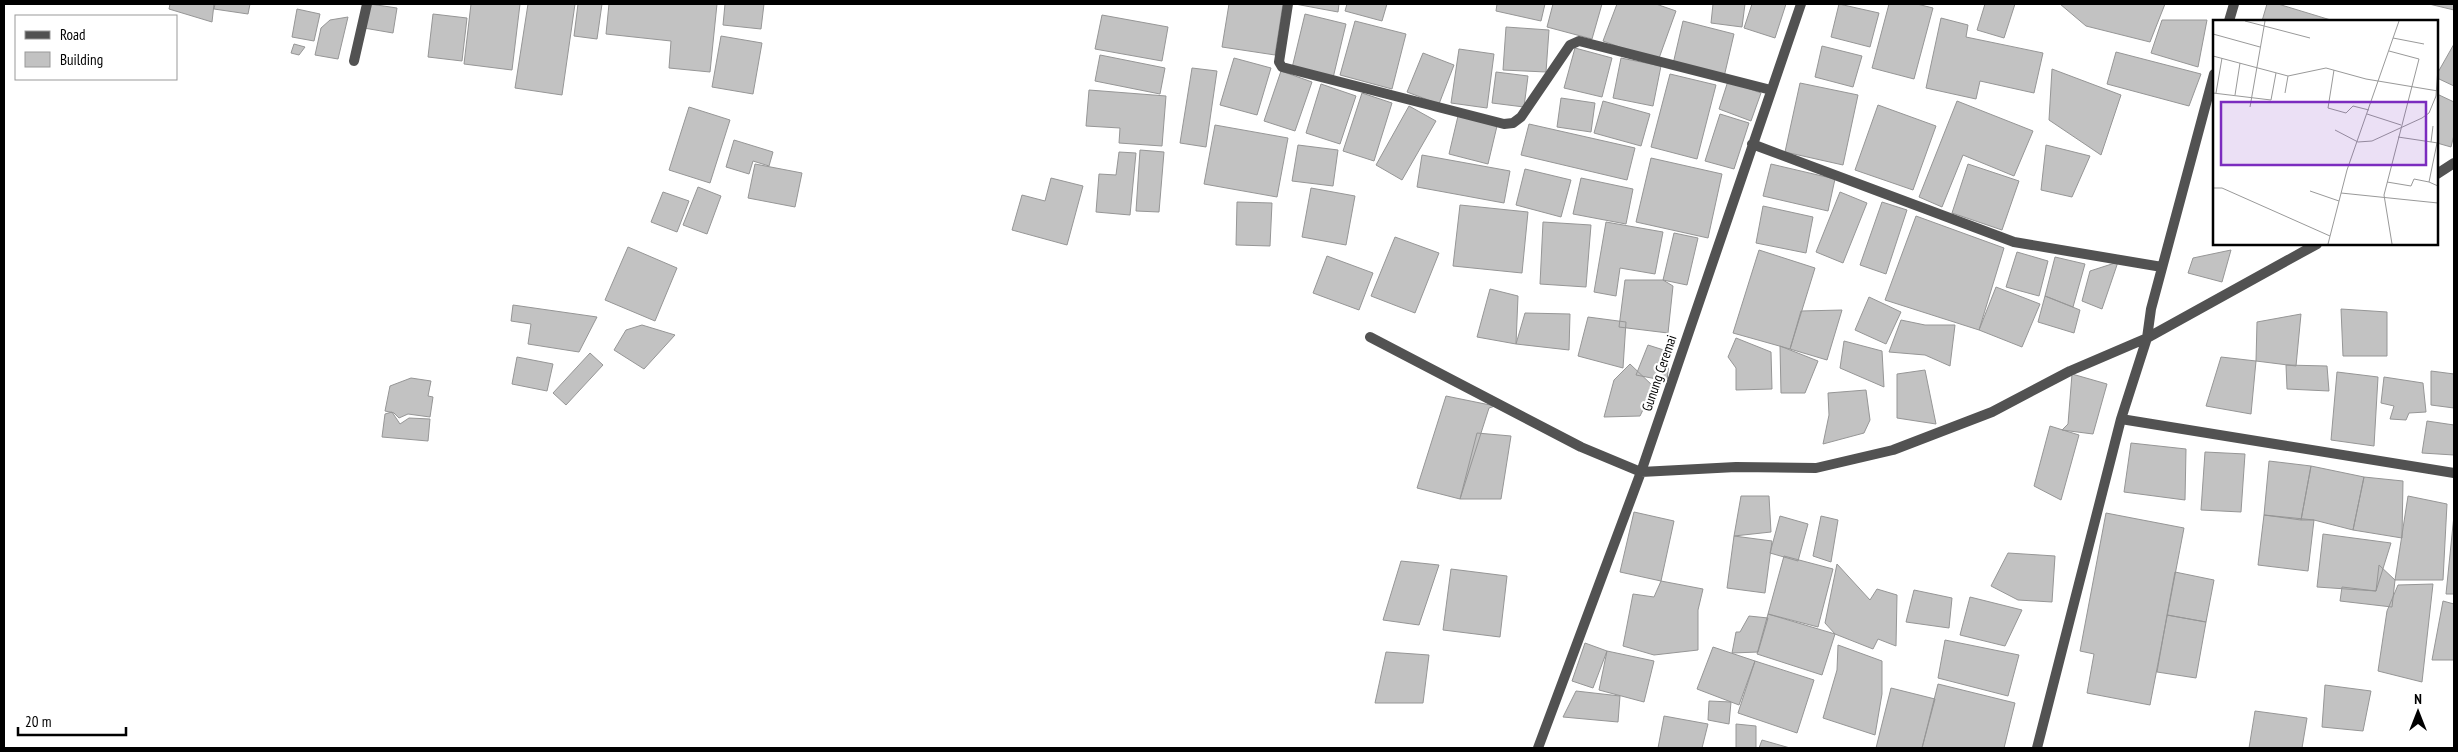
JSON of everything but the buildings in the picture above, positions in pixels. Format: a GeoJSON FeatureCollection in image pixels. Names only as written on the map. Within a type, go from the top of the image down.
{"type":"FeatureCollection","features":[{"type":"Feature","properties":{"kind":"street"},"geometry":{"type":"LineString","coordinates":[[354,61],[367,4]]}},
{"type":"Feature","properties":{"kind":"street"},"geometry":{"type":"LineString","coordinates":[[1288,4],[1279,62],[1282,67],[1504,124],[1513,123],[1521,117],[1570,45],[1579,41],[1771,90]]}},
{"type":"Feature","properties":{"kind":"street","name":"Gunung Ceremai"},"geometry":{"type":"LineString","coordinates":[[1538,748],[1640,472],[1801,4]]}},
{"type":"Feature","properties":{"kind":"street"},"geometry":{"type":"LineString","coordinates":[[2229,20],[2234,4]]}},
{"type":"Feature","properties":{"kind":"street"},"geometry":{"type":"LineString","coordinates":[[2037,748],[2121,419],[2148,333],[2151,309],[2213,78]]}},
{"type":"Feature","properties":{"kind":"street"},"geometry":{"type":"LineString","coordinates":[[1752,144],[2014,242],[2162,266]]}},
{"type":"Feature","properties":{"kind":"street"},"geometry":{"type":"LineString","coordinates":[[2438,173],[2454,163]]}},
{"type":"Feature","properties":{"kind":"street"},"geometry":{"type":"LineString","coordinates":[[1370,337],[1581,447],[1640,472],[1736,467],[1816,468],[1893,450],[1992,412],[2315,245]]}},
{"type":"Feature","properties":{"kind":"street"},"geometry":{"type":"LineString","coordinates":[[2121,419],[2454,473]]}}]}
